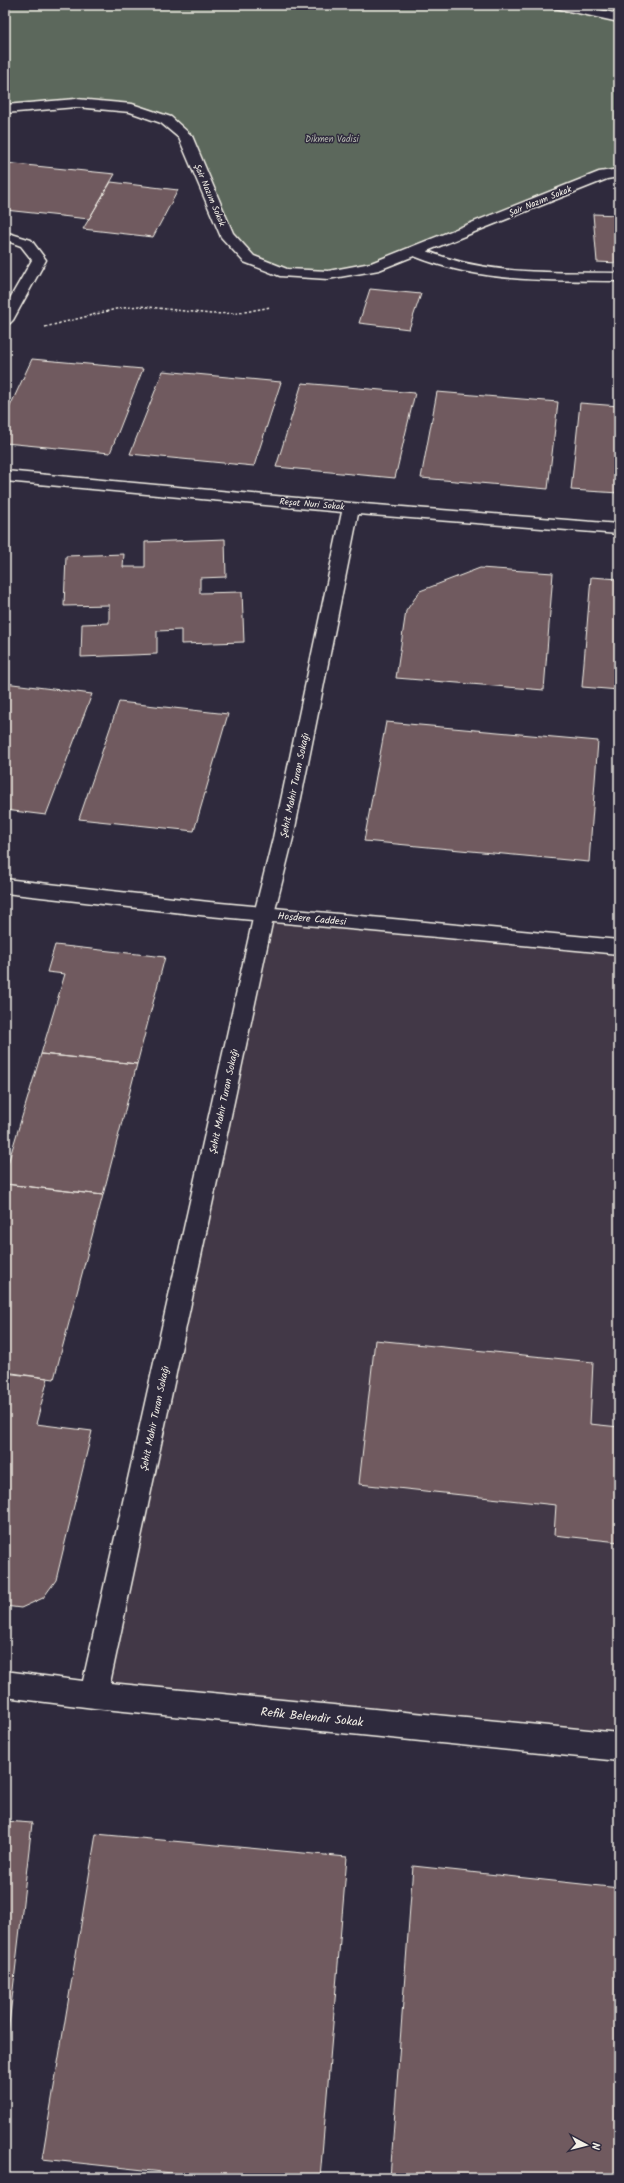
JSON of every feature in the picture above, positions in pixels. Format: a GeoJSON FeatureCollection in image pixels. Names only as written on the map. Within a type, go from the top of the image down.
{"type":"FeatureCollection","features":[{"type":"Feature","properties":{"kind":"street"},"geometry":{"type":"LineString","coordinates":[[558,5],[619,18]]}},
{"type":"Feature","properties":{"kind":"street","name":"Şair Nazım Sokak"},"geometry":{"type":"LineString","coordinates":[[5,109],[76,103],[132,108],[166,120],[185,136],[226,234],[249,259],[285,273],[328,275],[374,267],[604,175],[619,173]]}},
{"type":"Feature","properties":{"kind":"street"},"geometry":{"type":"LineString","coordinates":[[5,236],[16,238],[32,247],[39,260],[5,320]]}},
{"type":"Feature","properties":{"kind":"street"},"geometry":{"type":"LineString","coordinates":[[415,251],[442,263],[491,273],[619,277]]}},
{"type":"Feature","properties":{"kind":"street","name":"Reşat Nuri Sokak"},"geometry":{"type":"LineString","coordinates":[[5,476],[351,508],[619,529]]}},
{"type":"Feature","properties":{"kind":"street","name":"Şehit Mahir Turan Sokağı"},"geometry":{"type":"LineString","coordinates":[[94,1695],[264,914],[284,838],[351,508]]}},
{"type":"Feature","properties":{"kind":"street","name":"Hoşdere Caddesi"},"geometry":{"type":"LineString","coordinates":[[5,886],[264,914],[619,947]]}},
{"type":"Feature","properties":{"kind":"street","name":"Refik Belendir Sokak"},"geometry":{"type":"LineString","coordinates":[[5,1684],[94,1695],[619,1747]]}},
{"type":"Feature","properties":{"kind":"path"},"geometry":{"type":"LineString","coordinates":[[40,327],[116,309],[139,306],[212,314],[239,313],[297,300],[328,275]]}},
{"type":"Feature","properties":{"kind":"shaded area"},"geometry":{"type":"Polygon","coordinates":[[[264,914],[619,947],[619,1747],[94,1695],[264,914]]]}},
{"type":"Feature","properties":{"kind":"green space","name":"Dikmen Vadisi"},"geometry":{"type":"Polygon","coordinates":[[[5,5],[619,5],[619,173],[374,267],[328,275],[285,273],[249,259],[226,234],[185,136],[166,120],[132,108],[77,103],[5,109],[5,5]]]}},
{"type":"Feature","properties":{"kind":"building"},"geometry":{"type":"Polygon","coordinates":[[[5,163],[115,174],[89,219],[5,210],[5,163]]]}},
{"type":"Feature","properties":{"kind":"building"},"geometry":{"type":"Polygon","coordinates":[[[111,182],[178,190],[153,237],[83,229],[111,182]]]}},
{"type":"Feature","properties":{"kind":"building"},"geometry":{"type":"Polygon","coordinates":[[[593,214],[619,215],[619,263],[597,262],[593,214]]]}},
{"type":"Feature","properties":{"kind":"building"},"geometry":{"type":"Polygon","coordinates":[[[370,289],[421,294],[409,329],[359,323],[370,289]]]}},
{"type":"Feature","properties":{"kind":"building"},"geometry":{"type":"Polygon","coordinates":[[[32,359],[143,369],[110,453],[5,443],[5,417],[32,359]]]}},
{"type":"Feature","properties":{"kind":"building"},"geometry":{"type":"Polygon","coordinates":[[[163,371],[281,382],[254,466],[130,454],[163,371]]]}},
{"type":"Feature","properties":{"kind":"building"},"geometry":{"type":"Polygon","coordinates":[[[302,383],[415,393],[395,478],[276,467],[302,383]]]}},
{"type":"Feature","properties":{"kind":"building"},"geometry":{"type":"Polygon","coordinates":[[[437,392],[558,402],[548,489],[421,478],[437,392]]]}},
{"type":"Feature","properties":{"kind":"building"},"geometry":{"type":"Polygon","coordinates":[[[580,403],[619,406],[619,493],[571,490],[580,403]]]}},
{"type":"Feature","properties":{"kind":"building"},"geometry":{"type":"Polygon","coordinates":[[[225,539],[226,577],[200,578],[200,593],[242,592],[244,642],[181,644],[181,630],[157,631],[157,654],[81,657],[82,624],[109,623],[109,605],[64,606],[66,556],[124,554],[123,567],[145,567],[145,542],[225,539]]]}},
{"type":"Feature","properties":{"kind":"building"},"geometry":{"type":"Polygon","coordinates":[[[480,568],[553,573],[544,690],[396,678],[406,611],[420,591],[480,568]]]}},
{"type":"Feature","properties":{"kind":"building"},"geometry":{"type":"Polygon","coordinates":[[[591,577],[619,579],[619,690],[582,687],[591,577]]]}},
{"type":"Feature","properties":{"kind":"building"},"geometry":{"type":"Polygon","coordinates":[[[5,683],[92,694],[46,815],[5,810],[5,683]]]}},
{"type":"Feature","properties":{"kind":"building"},"geometry":{"type":"Polygon","coordinates":[[[119,702],[228,714],[194,831],[79,819],[119,702]]]}},
{"type":"Feature","properties":{"kind":"building"},"geometry":{"type":"Polygon","coordinates":[[[386,722],[598,741],[589,862],[364,841],[386,722]]]}},
{"type":"Feature","properties":{"kind":"building"},"geometry":{"type":"Polygon","coordinates":[[[55,945],[165,957],[137,1064],[41,1054],[65,974],[47,972],[55,945]]]}},
{"type":"Feature","properties":{"kind":"building"},"geometry":{"type":"Polygon","coordinates":[[[41,1054],[137,1064],[103,1195],[5,1184],[5,1173],[41,1054]]]}},
{"type":"Feature","properties":{"kind":"building"},"geometry":{"type":"Polygon","coordinates":[[[5,1184],[103,1195],[54,1379],[5,1372],[5,1184]]]}},
{"type":"Feature","properties":{"kind":"building"},"geometry":{"type":"Polygon","coordinates":[[[375,1340],[593,1362],[590,1424],[619,1427],[619,1542],[554,1535],[556,1505],[359,1484],[375,1340]]]}},
{"type":"Feature","properties":{"kind":"building"},"geometry":{"type":"Polygon","coordinates":[[[5,1373],[48,1378],[36,1424],[92,1431],[56,1580],[43,1598],[21,1608],[5,1606],[5,1373]]]}},
{"type":"Feature","properties":{"kind":"building"},"geometry":{"type":"Polygon","coordinates":[[[5,1821],[32,1823],[5,2060],[5,1821]]]}},
{"type":"Feature","properties":{"kind":"building"},"geometry":{"type":"Polygon","coordinates":[[[96,1834],[347,1857],[320,2178],[218,2178],[42,2159],[96,1834]]]}},
{"type":"Feature","properties":{"kind":"building"},"geometry":{"type":"Polygon","coordinates":[[[413,1866],[619,1888],[619,2178],[390,2178],[413,1866]]]}}]}
